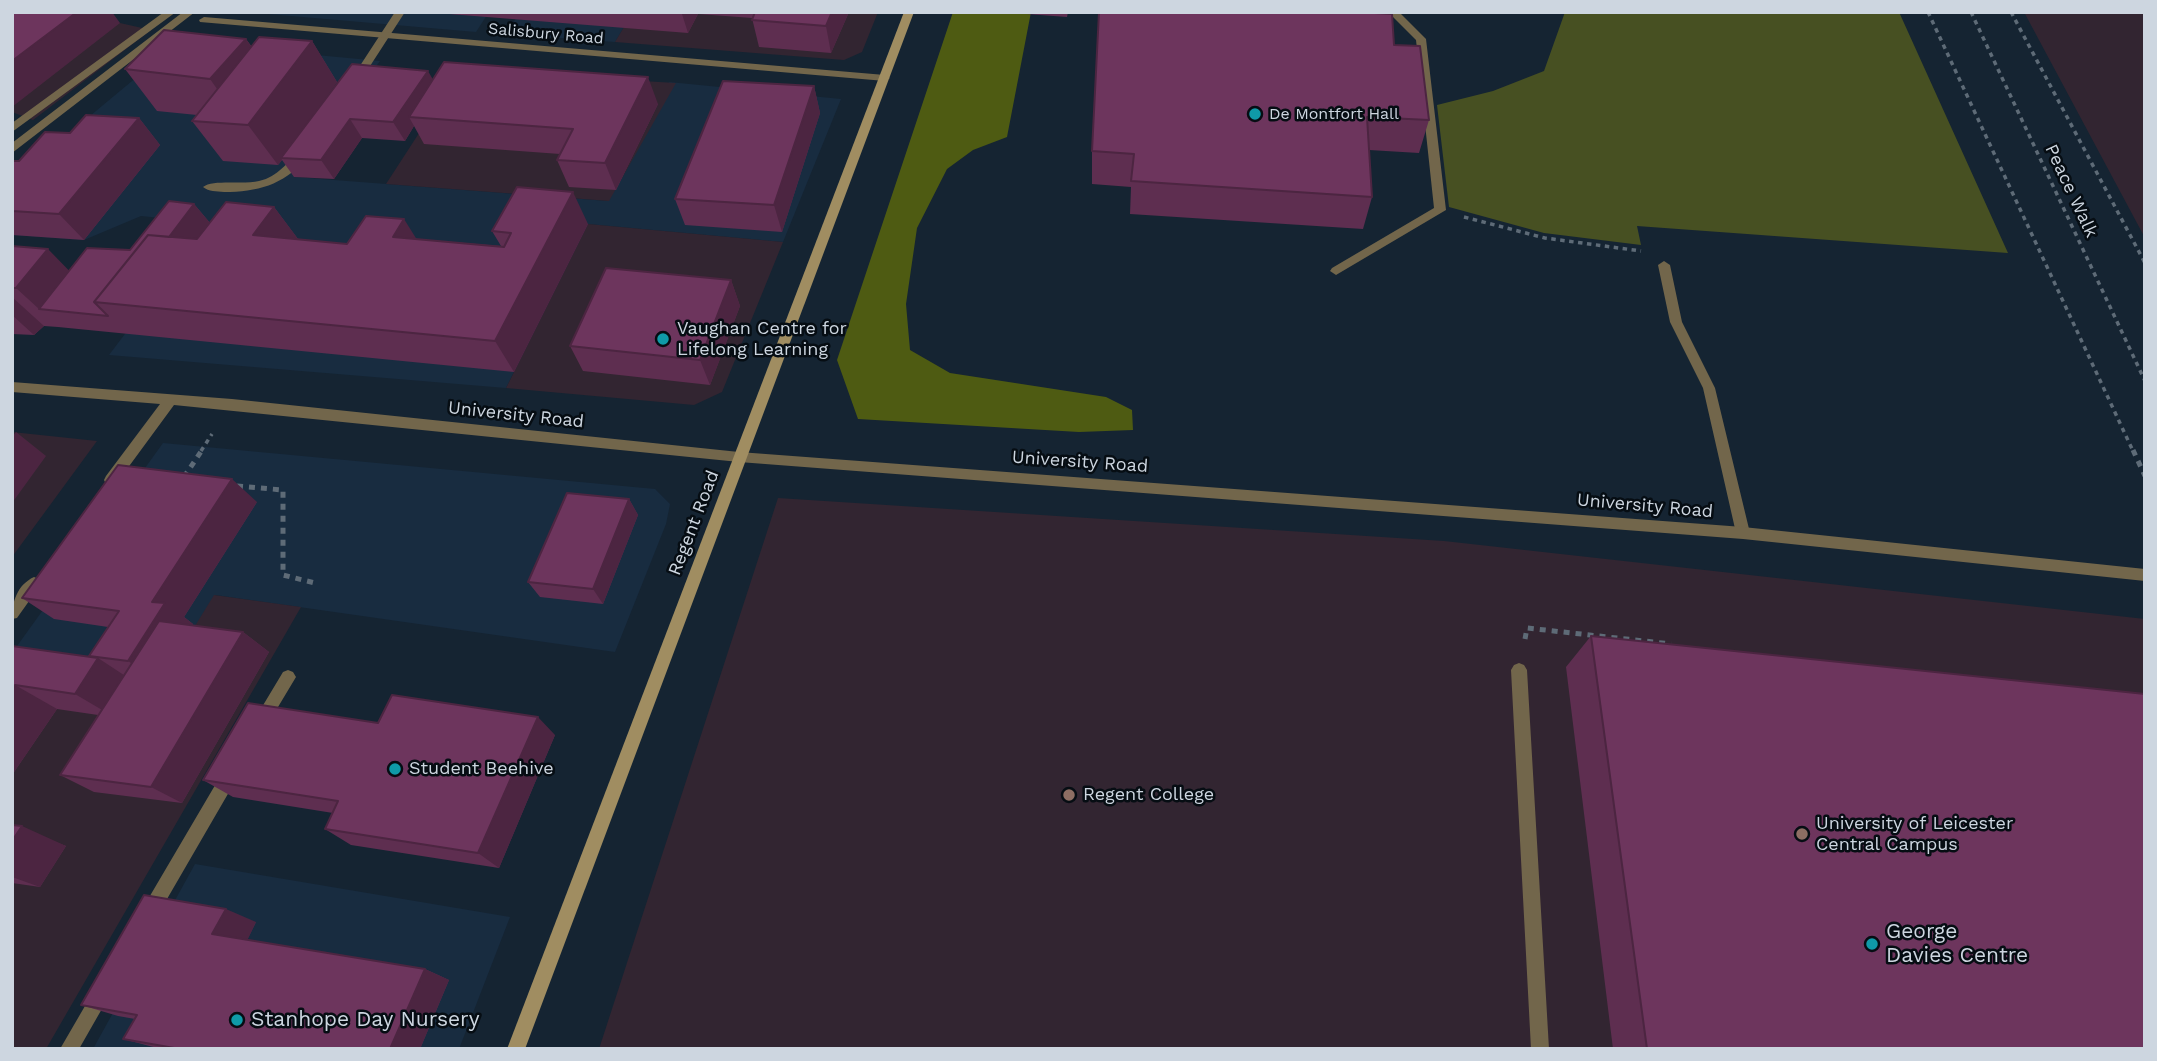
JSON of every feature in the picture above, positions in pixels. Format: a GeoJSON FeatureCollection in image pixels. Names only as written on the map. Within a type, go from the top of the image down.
{"type":"FeatureCollection","features":[{"type":"Feature","properties":{"kind":"street"},"geometry":{"type":"LineString","coordinates":[[156,12],[170,13]]}},
{"type":"Feature","properties":{"kind":"street"},"geometry":{"type":"LineString","coordinates":[[12,149],[190,12]]}},
{"type":"Feature","properties":{"kind":"street"},"geometry":{"type":"LineString","coordinates":[[347,93],[388,36],[400,12]]}},
{"type":"Feature","properties":{"kind":"street","name":"Regent Road"},"geometry":{"type":"LineString","coordinates":[[516,1049],[909,12]]}},
{"type":"Feature","properties":{"kind":"street"},"geometry":{"type":"LineString","coordinates":[[1336,271],[1440,210],[1421,39],[1392,12]]}},
{"type":"Feature","properties":{"kind":"street"},"geometry":{"type":"LineString","coordinates":[[12,129],[170,13]]}},
{"type":"Feature","properties":{"kind":"street","name":"Salisbury Road"},"geometry":{"type":"LineString","coordinates":[[204,20],[885,78]]}},
{"type":"Feature","properties":{"kind":"street"},"geometry":{"type":"LineString","coordinates":[[209,187],[245,189],[274,183],[291,172],[307,149]]}},
{"type":"Feature","properties":{"kind":"street"},"geometry":{"type":"LineString","coordinates":[[1664,265],[1676,322],[1709,388],[1743,533]]}},
{"type":"Feature","properties":{"kind":"street","name":"University Road"},"geometry":{"type":"LineString","coordinates":[[12,387],[232,404],[739,457],[1743,533],[2145,575]]}},
{"type":"Feature","properties":{"kind":"street"},"geometry":{"type":"LineString","coordinates":[[100,495],[171,399]]}},
{"type":"Feature","properties":{"kind":"street"},"geometry":{"type":"LineString","coordinates":[[12,613],[44,570]]}},
{"type":"Feature","properties":{"kind":"street"},"geometry":{"type":"LineString","coordinates":[[1519,670],[1540,1049]]}},
{"type":"Feature","properties":{"kind":"street"},"geometry":{"type":"LineString","coordinates":[[252,737],[288,677]]}},
{"type":"Feature","properties":{"kind":"street"},"geometry":{"type":"LineString","coordinates":[[139,929],[238,761]]}},
{"type":"Feature","properties":{"kind":"street"},"geometry":{"type":"LineString","coordinates":[[69,1049],[111,977]]}},
{"type":"Feature","properties":{"kind":"path"},"geometry":{"type":"LineString","coordinates":[[1928,12],[2145,476]]}},
{"type":"Feature","properties":{"kind":"path","name":"Peace Walk"},"geometry":{"type":"LineString","coordinates":[[1971,12],[2145,381]]}},
{"type":"Feature","properties":{"kind":"path"},"geometry":{"type":"LineString","coordinates":[[2011,12],[2145,263]]}},
{"type":"Feature","properties":{"kind":"path"},"geometry":{"type":"LineString","coordinates":[[1440,210],[1545,238],[1642,251],[1664,265]]}},
{"type":"Feature","properties":{"kind":"path"},"geometry":{"type":"LineString","coordinates":[[178,486],[232,404]]}},
{"type":"Feature","properties":{"kind":"path"},"geometry":{"type":"LineString","coordinates":[[182,480],[195,481]]}},
{"type":"Feature","properties":{"kind":"path"},"geometry":{"type":"LineString","coordinates":[[232,485],[283,490],[283,575],[315,583]]}},
{"type":"Feature","properties":{"kind":"path"},"geometry":{"type":"LineString","coordinates":[[1519,670],[1527,628],[1680,645]]}},
{"type":"Feature","properties":{"kind":"shaded area"},"geometry":{"type":"Polygon","coordinates":[[[12,12],[120,23],[151,30],[33,120],[12,112],[12,12]]]}},
{"type":"Feature","properties":{"kind":"shaded area"},"geometry":{"type":"Polygon","coordinates":[[[245,12],[489,12],[476,32],[245,12]]]}},
{"type":"Feature","properties":{"kind":"shaded area"},"geometry":{"type":"Polygon","coordinates":[[[520,12],[633,12],[615,42],[506,34],[520,12]]]}},
{"type":"Feature","properties":{"kind":"shaded area"},"geometry":{"type":"Polygon","coordinates":[[[633,12],[878,12],[862,52],[844,60],[615,42],[633,12]]]}},
{"type":"Feature","properties":{"kind":"shaded area"},"geometry":{"type":"Polygon","coordinates":[[[2024,12],[2145,12],[2145,238],[2024,12]]]}},
{"type":"Feature","properties":{"kind":"shaded area"},"geometry":{"type":"Polygon","coordinates":[[[179,42],[380,61],[295,177],[608,201],[669,82],[841,99],[783,242],[588,224],[506,388],[109,355],[209,223],[141,216],[84,240],[12,235],[12,175],[43,155],[179,42]]]}},
{"type":"Feature","properties":{"kind":"shaded area"},"geometry":{"type":"Polygon","coordinates":[[[460,70],[676,83],[609,201],[386,184],[460,70]]]}},
{"type":"Feature","properties":{"kind":"shaded area"},"geometry":{"type":"Polygon","coordinates":[[[588,224],[783,242],[722,392],[694,405],[506,388],[588,224]]]}},
{"type":"Feature","properties":{"kind":"shaded area"},"geometry":{"type":"Polygon","coordinates":[[[12,432],[97,441],[12,557],[12,432]]]}},
{"type":"Feature","properties":{"kind":"shaded area"},"geometry":{"type":"Polygon","coordinates":[[[163,443],[655,489],[670,504],[666,524],[615,652],[215,595],[158,686],[12,653],[163,443]]]}},
{"type":"Feature","properties":{"kind":"shaded area"},"geometry":{"type":"Polygon","coordinates":[[[778,498],[1444,541],[2145,619],[2145,1049],[599,1049],[778,498]]]}},
{"type":"Feature","properties":{"kind":"shaded area"},"geometry":{"type":"Polygon","coordinates":[[[214,595],[301,607],[46,1049],[12,1049],[12,666],[158,686],[214,595]]]}},
{"type":"Feature","properties":{"kind":"shaded area"},"geometry":{"type":"Polygon","coordinates":[[[195,864],[510,917],[459,1049],[93,1049],[195,864]]]}},
{"type":"Feature","properties":{"kind":"green space"},"geometry":{"type":"Polygon","coordinates":[[[953,12],[1031,12],[1007,137],[973,150],[947,169],[917,228],[906,304],[910,350],[950,373],[1106,397],[1132,410],[1133,430],[1079,432],[858,419],[837,360],[953,12]]]}},
{"type":"Feature","properties":{"kind":"green space"},"geometry":{"type":"Polygon","coordinates":[[[1565,12],[1899,12],[2008,253],[1637,226],[1641,245],[1544,233],[1449,207],[1437,105],[1493,91],[1544,71],[1565,12]]]}},
{"type":"Feature","properties":{"kind":"building"},"geometry":{"type":"Polygon","coordinates":[[[12,12],[77,12],[12,61],[12,12]]]}},
{"type":"Feature","properties":{"kind":"building"},"geometry":{"type":"Polygon","coordinates":[[[755,12],[832,12],[826,26],[752,20],[755,12]]]}},
{"type":"Feature","properties":{"kind":"building","name":"De Montfort Hall"},"geometry":{"type":"Polygon","coordinates":[[[1099,12],[1392,14],[1394,45],[1420,46],[1429,120],[1367,117],[1372,197],[1131,181],[1134,154],[1092,151],[1099,12]]]}},
{"type":"Feature","properties":{"kind":"building"},"geometry":{"type":"Polygon","coordinates":[[[164,30],[246,39],[210,79],[125,69],[164,30]]]}},
{"type":"Feature","properties":{"kind":"building"},"geometry":{"type":"Polygon","coordinates":[[[259,37],[312,41],[248,125],[192,121],[259,37]]]}},
{"type":"Feature","properties":{"kind":"building"},"geometry":{"type":"Polygon","coordinates":[[[444,62],[648,77],[605,163],[557,160],[573,129],[409,117],[444,62]]]}},
{"type":"Feature","properties":{"kind":"building"},"geometry":{"type":"Polygon","coordinates":[[[352,64],[428,71],[393,122],[350,119],[321,160],[281,158],[352,64]]]}},
{"type":"Feature","properties":{"kind":"building"},"geometry":{"type":"Polygon","coordinates":[[[723,81],[814,86],[774,205],[675,199],[723,81]]]}},
{"type":"Feature","properties":{"kind":"building"},"geometry":{"type":"Polygon","coordinates":[[[86,115],[139,118],[59,214],[12,211],[12,161],[19,161],[45,132],[70,133],[86,115]]]}},
{"type":"Feature","properties":{"kind":"building"},"geometry":{"type":"Polygon","coordinates":[[[517,187],[573,192],[495,341],[94,302],[148,235],[197,239],[226,202],[274,207],[253,235],[347,244],[366,216],[404,219],[393,237],[504,247],[511,233],[492,231],[517,187]]]}},
{"type":"Feature","properties":{"kind":"building"},"geometry":{"type":"Polygon","coordinates":[[[169,201],[194,204],[169,237],[148,235],[94,302],[108,316],[39,309],[87,248],[130,250],[169,201]]]}},
{"type":"Feature","properties":{"kind":"building"},"geometry":{"type":"Polygon","coordinates":[[[12,246],[48,249],[16,288],[12,288],[12,246]]]}},
{"type":"Feature","properties":{"kind":"building"},"geometry":{"type":"Polygon","coordinates":[[[606,268],[731,280],[700,360],[570,346],[606,268]]]}},
{"type":"Feature","properties":{"kind":"building"},"geometry":{"type":"Polygon","coordinates":[[[118,465],[232,479],[152,602],[165,603],[128,661],[89,656],[119,611],[22,598],[118,465]]]}},
{"type":"Feature","properties":{"kind":"building"},"geometry":{"type":"Polygon","coordinates":[[[567,493],[629,499],[593,589],[528,582],[567,493]]]}},
{"type":"Feature","properties":{"kind":"building"},"geometry":{"type":"Polygon","coordinates":[[[159,621],[243,632],[151,787],[60,775],[159,621]]]}},
{"type":"Feature","properties":{"kind":"building","name":"University of Leicester Central Campus"},"geometry":{"type":"Polygon","coordinates":[[[1591,636],[2145,694],[2145,1049],[1647,1049],[1591,636]]]}},
{"type":"Feature","properties":{"kind":"building"},"geometry":{"type":"Polygon","coordinates":[[[12,646],[98,658],[75,694],[15,685],[12,689],[12,646]]]}},
{"type":"Feature","properties":{"kind":"building","name":"Student Beehive"},"geometry":{"type":"Polygon","coordinates":[[[392,695],[538,717],[478,853],[325,829],[338,801],[203,780],[248,703],[378,723],[392,695]]]}},
{"type":"Feature","properties":{"kind":"building"},"geometry":{"type":"Polygon","coordinates":[[[12,825],[22,826],[12,841],[12,825]]]}},
{"type":"Feature","properties":{"kind":"building"},"geometry":{"type":"Polygon","coordinates":[[[144,895],[226,909],[212,934],[425,969],[390,1049],[180,1049],[123,1039],[137,1015],[81,1005],[144,895]]]}},
{"type":"Feature","properties":{"kind":"place","name":"De Montfort Hall"},"geometry":{"type":"Point","coordinates":[1255,114]}},
{"type":"Feature","properties":{"kind":"place","name":"Vaughan Centre for Lifelong Learning"},"geometry":{"type":"Point","coordinates":[663,339]}},
{"type":"Feature","properties":{"kind":"place","name":"Student Beehive"},"geometry":{"type":"Point","coordinates":[395,769]}},
{"type":"Feature","properties":{"kind":"place","name":"Regent College"},"geometry":{"type":"Point","coordinates":[1069,795]}},
{"type":"Feature","properties":{"kind":"place","name":"University of Leicester Central Campus"},"geometry":{"type":"Point","coordinates":[1802,834]}},
{"type":"Feature","properties":{"kind":"place","name":"George Davies Centre"},"geometry":{"type":"Point","coordinates":[1872,944]}},
{"type":"Feature","properties":{"kind":"place","name":"Stanhope Day Nursery"},"geometry":{"type":"Point","coordinates":[237,1020]}}]}
